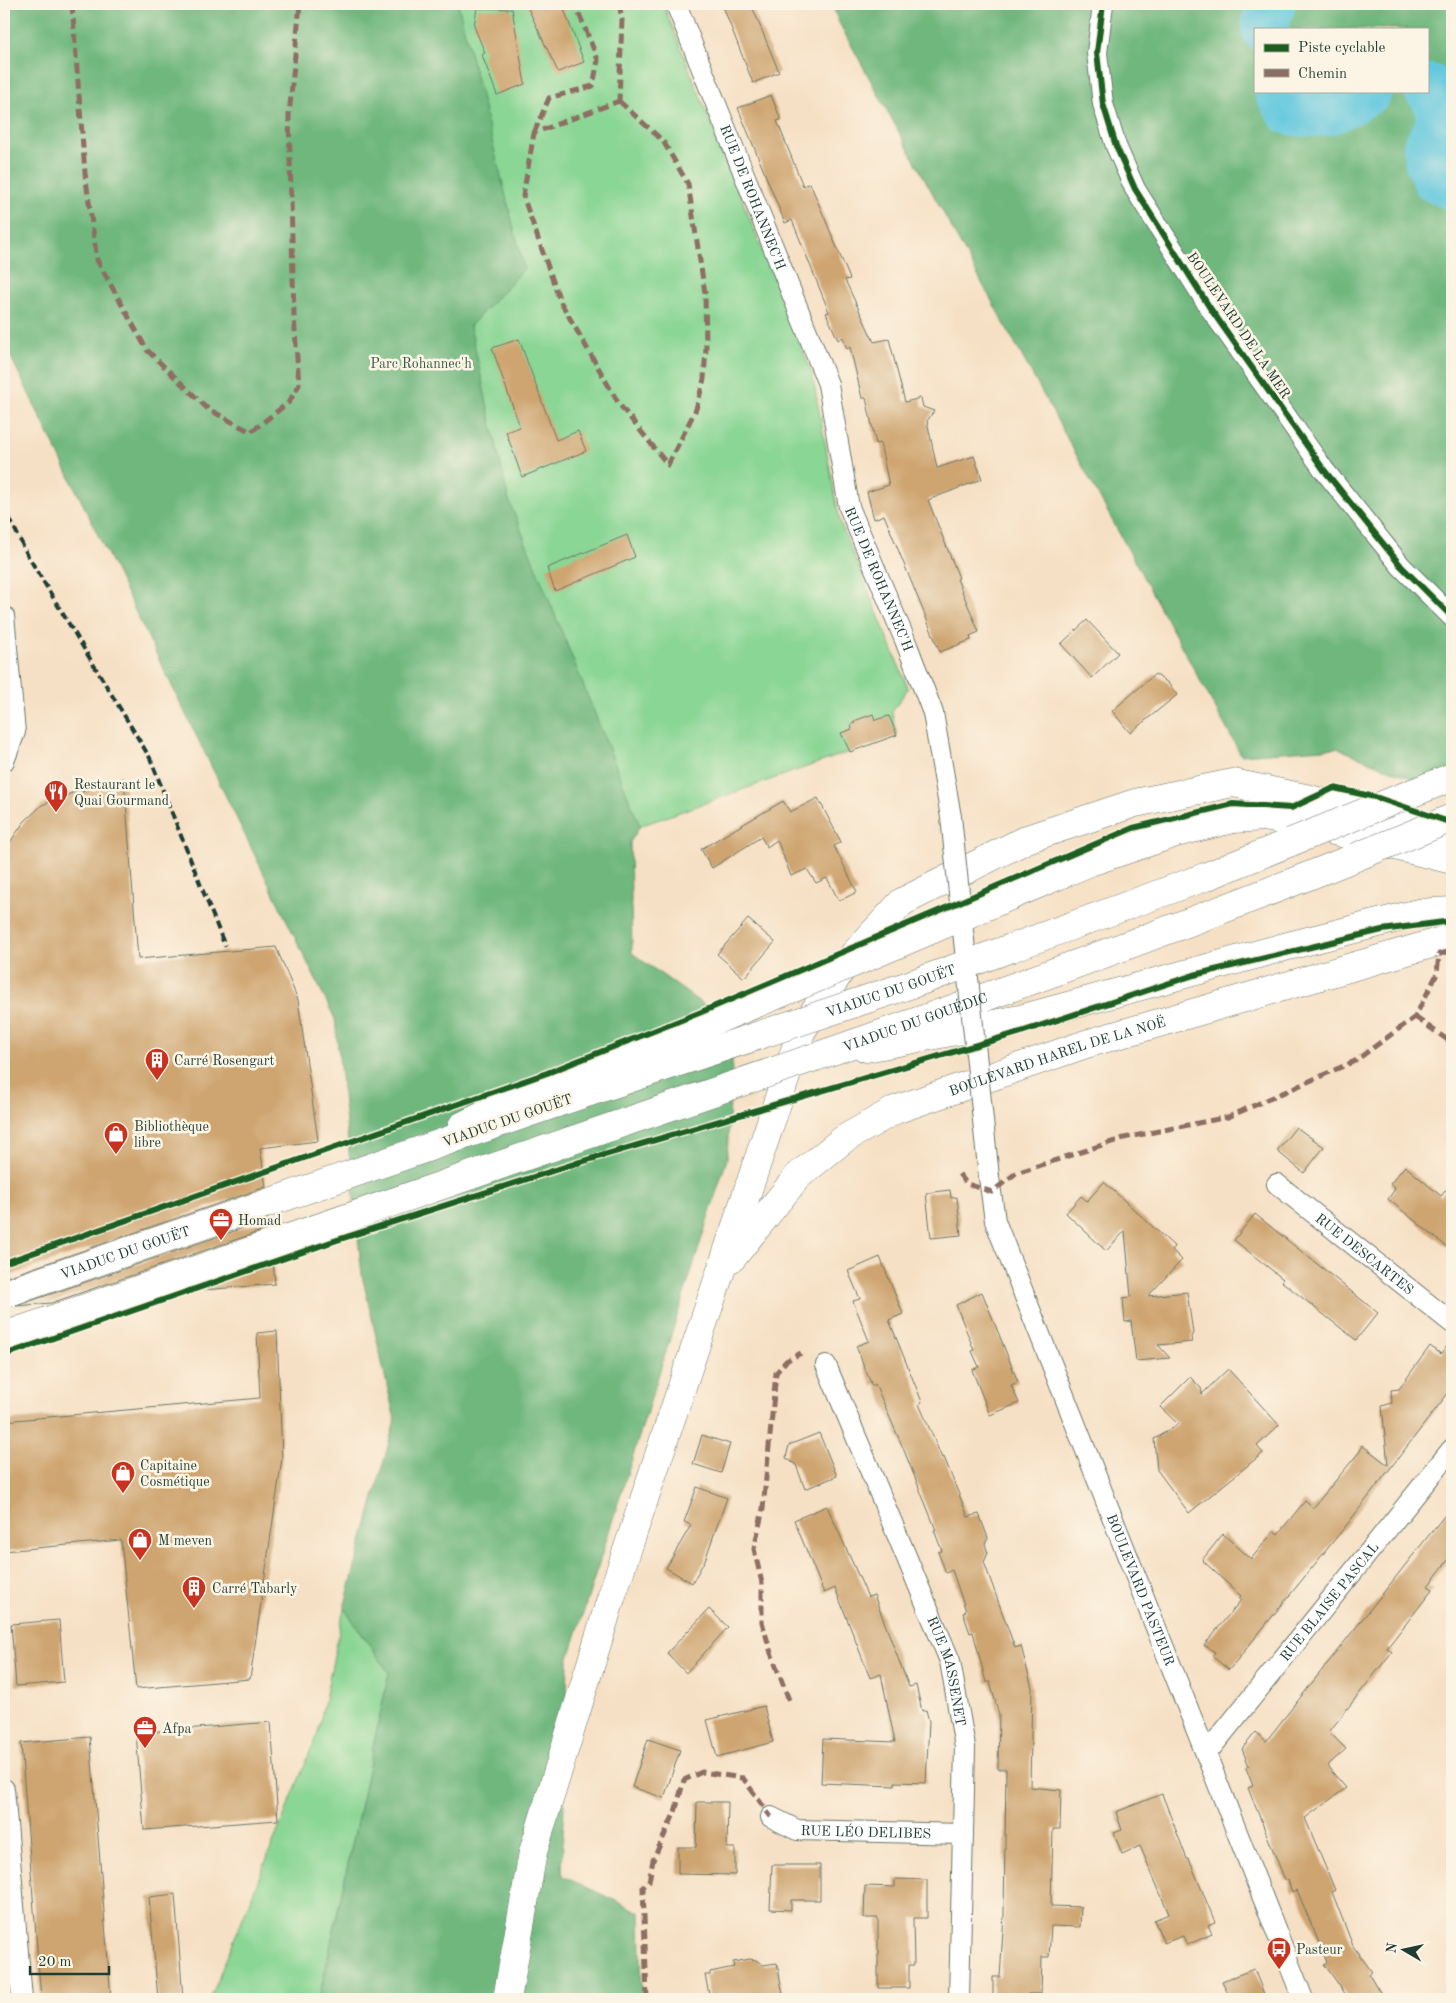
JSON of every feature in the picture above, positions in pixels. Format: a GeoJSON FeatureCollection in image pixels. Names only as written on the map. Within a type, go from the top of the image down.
{"type":"FeatureCollection","features":[{"type":"Feature","properties":{"kind":"main road","name":"VIADUC DU GOUËT"},"geometry":{"type":"LineString","coordinates":[[4,1294],[397,1158],[912,984],[1205,877],[1452,777]]}},
{"type":"Feature","properties":{"kind":"main road"},"geometry":{"type":"LineString","coordinates":[[507,1999],[534,1852],[612,1595],[801,1032],[845,964],[902,902],[1026,839],[1135,803],[1233,783],[1346,808],[1452,842]]}},
{"type":"Feature","properties":{"kind":"main road"},"geometry":{"type":"LineString","coordinates":[[397,1158],[550,1083],[671,1039],[1090,862],[1176,833],[1233,819],[1264,818],[1309,825],[1452,860]]}},
{"type":"Feature","properties":{"kind":"main road","name":"VIADUC DU GOUÉDIC"},"geometry":{"type":"LineString","coordinates":[[816,1057],[1015,988],[1227,909],[1452,818]]}},
{"type":"Feature","properties":{"kind":"main road"},"geometry":{"type":"LineString","coordinates":[[4,1336],[816,1057],[1020,1019],[1288,946],[1418,914],[1452,911]]}},
{"type":"Feature","properties":{"kind":"main road","name":"BOULEVARD HAREL DE LA NOË"},"geometry":{"type":"LineString","coordinates":[[721,1273],[798,1176],[844,1139],[895,1110],[1086,1044],[1452,938]]}},
{"type":"Feature","properties":{"kind":"street","name":"RUE DE ROHANNEC'H"},"geometry":{"type":"LineString","coordinates":[[676,4],[828,384],[850,506],[905,640],[932,713],[952,817],[989,1177]]}},
{"type":"Feature","properties":{"kind":"street","name":"BOULEVARD DE LA MER"},"geometry":{"type":"LineString","coordinates":[[1103,4],[1097,53],[1103,104],[1116,146],[1135,189],[1210,308],[1324,470],[1401,566],[1452,617]]}},
{"type":"Feature","properties":{"kind":"street"},"geometry":{"type":"LineString","coordinates":[[4,616],[15,732],[4,761]]}},
{"type":"Feature","properties":{"kind":"street","name":"BOULEVARD PASTEUR"},"geometry":{"type":"LineString","coordinates":[[989,1177],[995,1221],[1303,1999]]}},
{"type":"Feature","properties":{"kind":"street","name":"RUE DESCARTES"},"geometry":{"type":"LineString","coordinates":[[1277,1184],[1452,1323]]}},
{"type":"Feature","properties":{"kind":"street","name":"RUE MASSENET"},"geometry":{"type":"LineString","coordinates":[[826,1365],[950,1661],[965,1747],[959,1999]]}},
{"type":"Feature","properties":{"kind":"street","name":"RUE BLAISE PASCAL"},"geometry":{"type":"LineString","coordinates":[[1206,1754],[1452,1449]]}},
{"type":"Feature","properties":{"kind":"street"},"geometry":{"type":"LineString","coordinates":[[4,1789],[22,1999]]}},
{"type":"Feature","properties":{"kind":"street","name":"RUE LÉO DELIBES"},"geometry":{"type":"LineString","coordinates":[[772,1817],[797,1830],[963,1834]]}},
{"type":"Feature","properties":{"kind":"green space","name":"Parc Rohannec'h"},"geometry":{"type":"Polygon","coordinates":[[[4,4],[663,4],[812,373],[840,522],[908,688],[892,712],[897,735],[640,826],[603,884],[4,4]]]}},
{"type":"Feature","properties":{"kind":"green space"},"geometry":{"type":"Polygon","coordinates":[[[4,4],[458,4],[524,269],[470,326],[508,498],[640,826],[630,842],[632,953],[734,1027],[727,1159],[568,1661],[562,1876],[640,1912],[642,1999],[319,1999],[389,1673],[344,1608],[395,1420],[362,1275],[335,1019],[4,343],[4,4]]]}},
{"type":"Feature","properties":{"kind":"green space"},"geometry":{"type":"Polygon","coordinates":[[[832,4],[1452,4],[1452,795],[1337,748],[1241,755],[838,21],[832,4]]]}},
{"type":"Feature","properties":{"kind":"green space"},"geometry":{"type":"Polygon","coordinates":[[[344,1608],[389,1673],[319,1999],[210,1999],[318,1732],[344,1608]]]}},
{"type":"Feature","properties":{"kind":"building"},"geometry":{"type":"Polygon","coordinates":[[[526,4],[562,4],[584,62],[558,72],[526,4]]]}},
{"type":"Feature","properties":{"kind":"building"},"geometry":{"type":"Polygon","coordinates":[[[722,4],[751,4],[779,72],[753,83],[722,4]]]}},
{"type":"Feature","properties":{"kind":"building"},"geometry":{"type":"Polygon","coordinates":[[[477,8],[512,9],[525,84],[497,95],[482,55],[485,53],[474,26],[477,8]]]}},
{"type":"Feature","properties":{"kind":"building"},"geometry":{"type":"Polygon","coordinates":[[[771,95],[781,120],[777,121],[803,186],[810,183],[850,279],[845,280],[874,342],[889,339],[905,402],[921,398],[923,407],[934,411],[927,421],[937,468],[974,456],[982,479],[928,500],[979,632],[970,636],[971,640],[940,652],[884,515],[874,519],[867,492],[889,485],[880,443],[876,444],[866,398],[862,398],[850,347],[847,349],[843,337],[838,340],[826,313],[829,312],[792,220],[785,223],[738,108],[771,95]]]}},
{"type":"Feature","properties":{"kind":"building"},"geometry":{"type":"Polygon","coordinates":[[[519,339],[556,440],[578,431],[586,451],[522,477],[506,432],[520,427],[492,348],[519,339]]]}},
{"type":"Feature","properties":{"kind":"building"},"geometry":{"type":"Polygon","coordinates":[[[627,535],[635,557],[555,591],[547,568],[627,535]]]}},
{"type":"Feature","properties":{"kind":"building"},"geometry":{"type":"Polygon","coordinates":[[[1087,620],[1118,653],[1092,678],[1061,644],[1087,620]]]}},
{"type":"Feature","properties":{"kind":"building"},"geometry":{"type":"Polygon","coordinates":[[[1155,674],[1168,683],[1177,695],[1130,733],[1112,711],[1155,674]]]}},
{"type":"Feature","properties":{"kind":"building"},"geometry":{"type":"Polygon","coordinates":[[[873,714],[875,720],[889,716],[897,735],[850,752],[841,733],[852,729],[851,724],[855,723],[854,721],[873,714]]]}},
{"type":"Feature","properties":{"kind":"building","name":"Carré Rosengart"},"geometry":{"type":"Polygon","coordinates":[[[124,778],[138,959],[276,947],[298,1000],[318,1141],[260,1148],[266,1187],[4,1278],[4,851],[24,822],[42,805],[82,789],[82,792],[124,778]]]}},
{"type":"Feature","properties":{"kind":"building"},"geometry":{"type":"Polygon","coordinates":[[[818,798],[841,842],[834,846],[857,892],[839,901],[827,878],[816,883],[807,869],[791,876],[777,840],[767,847],[761,837],[712,868],[701,849],[783,801],[790,812],[818,798]]]}},
{"type":"Feature","properties":{"kind":"building"},"geometry":{"type":"Polygon","coordinates":[[[748,919],[775,942],[744,978],[717,954],[748,919]]]}},
{"type":"Feature","properties":{"kind":"building"},"geometry":{"type":"Polygon","coordinates":[[[1296,1127],[1324,1147],[1304,1173],[1277,1151],[1296,1127]]]}},
{"type":"Feature","properties":{"kind":"building"},"geometry":{"type":"Polygon","coordinates":[[[1405,1166],[1441,1196],[1452,1183],[1452,1251],[1388,1199],[1395,1189],[1390,1184],[1405,1166]]]}},
{"type":"Feature","properties":{"kind":"building"},"geometry":{"type":"Polygon","coordinates":[[[1104,1182],[1175,1247],[1172,1250],[1182,1260],[1148,1296],[1187,1292],[1193,1333],[1191,1337],[1192,1342],[1158,1345],[1170,1358],[1136,1361],[1131,1321],[1125,1322],[1123,1298],[1131,1297],[1125,1231],[1106,1251],[1066,1213],[1081,1196],[1087,1201],[1104,1182]]]}},
{"type":"Feature","properties":{"kind":"building"},"geometry":{"type":"Polygon","coordinates":[[[950,1190],[951,1198],[957,1197],[961,1235],[931,1238],[926,1193],[950,1190]]]}},
{"type":"Feature","properties":{"kind":"building"},"geometry":{"type":"Polygon","coordinates":[[[1255,1214],[1378,1313],[1356,1340],[1281,1281],[1283,1279],[1234,1240],[1255,1214]]]}},
{"type":"Feature","properties":{"kind":"building"},"geometry":{"type":"Polygon","coordinates":[[[269,1219],[270,1228],[51,1303],[16,1306],[269,1219]]]}},
{"type":"Feature","properties":{"kind":"building"},"geometry":{"type":"Polygon","coordinates":[[[880,1257],[903,1314],[889,1320],[922,1402],[919,1404],[942,1458],[944,1457],[968,1517],[979,1514],[988,1538],[985,1544],[988,1553],[984,1562],[1015,1648],[1021,1646],[1032,1688],[1030,1787],[1061,1790],[1060,1829],[1053,1829],[1051,1906],[1081,1907],[1080,1927],[1051,1926],[1049,1957],[1042,1957],[1041,1994],[1028,1994],[1028,1999],[993,1999],[993,1977],[1000,1977],[1004,1915],[1006,1769],[998,1769],[999,1715],[990,1682],[986,1682],[973,1632],[970,1633],[963,1613],[966,1611],[952,1570],[946,1573],[938,1552],[942,1551],[934,1530],[936,1530],[877,1388],[875,1384],[872,1386],[856,1346],[869,1341],[853,1301],[860,1299],[848,1271],[880,1257]]]}},
{"type":"Feature","properties":{"kind":"building"},"geometry":{"type":"Polygon","coordinates":[[[273,1260],[275,1284],[179,1292],[273,1260]]]}},
{"type":"Feature","properties":{"kind":"building"},"geometry":{"type":"Polygon","coordinates":[[[982,1292],[1018,1382],[1011,1385],[1019,1403],[990,1415],[972,1370],[979,1367],[972,1351],[974,1350],[956,1305],[982,1292]]]}},
{"type":"Feature","properties":{"kind":"building"},"geometry":{"type":"Polygon","coordinates":[[[277,1331],[282,1458],[250,1679],[136,1689],[121,1540],[4,1551],[4,1421],[260,1398],[257,1333],[277,1331]]]}},
{"type":"Feature","properties":{"kind":"building"},"geometry":{"type":"Polygon","coordinates":[[[1452,1340],[1452,1388],[1349,1522],[1229,1670],[1212,1656],[1215,1652],[1204,1645],[1241,1600],[1239,1598],[1241,1596],[1202,1560],[1223,1534],[1251,1559],[1274,1531],[1278,1534],[1305,1501],[1313,1508],[1360,1451],[1362,1445],[1388,1465],[1382,1406],[1392,1403],[1391,1390],[1399,1389],[1430,1346],[1441,1354],[1452,1340]]]}},
{"type":"Feature","properties":{"kind":"building"},"geometry":{"type":"Polygon","coordinates":[[[1228,1369],[1279,1425],[1257,1446],[1263,1453],[1189,1513],[1157,1470],[1154,1439],[1178,1424],[1160,1407],[1190,1377],[1201,1388],[1202,1394],[1228,1369]]]}},
{"type":"Feature","properties":{"kind":"building"},"geometry":{"type":"Polygon","coordinates":[[[819,1433],[837,1476],[805,1489],[796,1465],[786,1458],[789,1445],[819,1433]]]}},
{"type":"Feature","properties":{"kind":"building"},"geometry":{"type":"Polygon","coordinates":[[[702,1435],[730,1444],[721,1473],[693,1464],[702,1435]]]}},
{"type":"Feature","properties":{"kind":"building"},"geometry":{"type":"Polygon","coordinates":[[[697,1487],[727,1498],[705,1560],[692,1583],[666,1568],[691,1525],[684,1522],[697,1487]]]}},
{"type":"Feature","properties":{"kind":"building"},"geometry":{"type":"Polygon","coordinates":[[[827,1506],[868,1597],[874,1595],[909,1687],[916,1685],[922,1711],[926,1710],[929,1721],[926,1783],[895,1782],[895,1786],[821,1783],[823,1739],[895,1742],[881,1674],[870,1678],[835,1588],[824,1593],[794,1520],[827,1506]]]}},
{"type":"Feature","properties":{"kind":"building"},"geometry":{"type":"Polygon","coordinates":[[[1452,1506],[1452,1555],[1428,1586],[1433,1589],[1387,1648],[1392,1652],[1329,1732],[1346,1749],[1327,1766],[1346,1788],[1305,1818],[1335,1890],[1332,1892],[1353,1946],[1372,1972],[1369,1974],[1384,1999],[1349,1999],[1324,1964],[1327,1962],[1297,1890],[1292,1892],[1288,1880],[1285,1880],[1248,1788],[1253,1786],[1246,1768],[1249,1766],[1242,1749],[1256,1732],[1266,1741],[1452,1506]]]}},
{"type":"Feature","properties":{"kind":"building"},"geometry":{"type":"Polygon","coordinates":[[[709,1609],[728,1627],[686,1673],[667,1653],[709,1609]]]}},
{"type":"Feature","properties":{"kind":"building"},"geometry":{"type":"Polygon","coordinates":[[[59,1620],[64,1682],[16,1686],[11,1624],[59,1620]]]}},
{"type":"Feature","properties":{"kind":"building"},"geometry":{"type":"Polygon","coordinates":[[[764,1706],[773,1742],[717,1757],[707,1720],[764,1706]]]}},
{"type":"Feature","properties":{"kind":"building"},"geometry":{"type":"Polygon","coordinates":[[[271,1722],[278,1820],[144,1830],[136,1733],[271,1722]]]}},
{"type":"Feature","properties":{"kind":"building"},"geometry":{"type":"Polygon","coordinates":[[[90,1737],[111,1999],[41,1999],[21,1743],[90,1737]]]}},
{"type":"Feature","properties":{"kind":"building"},"geometry":{"type":"Polygon","coordinates":[[[648,1739],[680,1750],[664,1798],[632,1787],[648,1739]]]}},
{"type":"Feature","properties":{"kind":"building"},"geometry":{"type":"Polygon","coordinates":[[[1162,1794],[1187,1859],[1189,1859],[1215,1922],[1208,1925],[1212,1934],[1187,1945],[1183,1936],[1164,1943],[1154,1920],[1169,1914],[1140,1846],[1122,1854],[1114,1833],[1122,1830],[1116,1812],[1162,1794]]]}},
{"type":"Feature","properties":{"kind":"building"},"geometry":{"type":"Polygon","coordinates":[[[697,1802],[728,1802],[727,1848],[735,1848],[735,1875],[678,1874],[678,1847],[696,1847],[697,1802]]]}},
{"type":"Feature","properties":{"kind":"building"},"geometry":{"type":"Polygon","coordinates":[[[772,1865],[820,1865],[820,1900],[791,1900],[791,1910],[770,1909],[772,1865]]]}},
{"type":"Feature","properties":{"kind":"building"},"geometry":{"type":"Polygon","coordinates":[[[895,1879],[927,1880],[927,1918],[913,1918],[914,1965],[909,1965],[909,1988],[878,1988],[878,1918],[864,1918],[865,1886],[895,1887],[895,1879]]]}},
{"type":"Feature","properties":{"kind":"building"},"geometry":{"type":"Polygon","coordinates":[[[175,1894],[183,1999],[158,1999],[149,1897],[175,1894]]]}},
{"type":"Feature","properties":{"kind":"building"},"geometry":{"type":"Polygon","coordinates":[[[749,1959],[756,1960],[763,1965],[777,1963],[783,1995],[763,1999],[710,1999],[705,1975],[710,1975],[710,1972],[734,1967],[733,1962],[749,1959]]]}},
{"type":"Feature","properties":{"kind":"building"},"geometry":{"type":"Polygon","coordinates":[[[1254,1969],[1266,1999],[1231,1999],[1222,1981],[1254,1969]]]}},
{"type":"Feature","properties":{"kind":"waterway"},"geometry":{"type":"LineString","coordinates":[[1265,28],[1266,18],[1272,4]]}},
{"type":"Feature","properties":{"kind":"waterway"},"geometry":{"type":"LineString","coordinates":[[1428,88],[1430,88],[1440,118],[1437,130],[1427,147],[1429,163],[1436,179],[1452,186]]}},
{"type":"Feature","properties":{"kind":"waterway"},"geometry":{"type":"LineString","coordinates":[[1279,92],[1290,111],[1302,113],[1331,110],[1366,92]]}},
{"type":"Feature","properties":{"kind":"railway"},"geometry":{"type":"LineString","coordinates":[[4,507],[28,556],[150,758],[225,946]]}},
{"type":"Feature","properties":{"kind":"marked path"},"geometry":{"type":"LineString","coordinates":[[72,4],[85,173],[97,260],[147,350],[208,409],[251,432],[289,402],[299,385],[294,317],[289,116],[300,4]]}},
{"type":"Feature","properties":{"kind":"marked path"},"geometry":{"type":"LineString","coordinates":[[534,133],[549,98],[593,86],[598,60],[575,4]]}},
{"type":"Feature","properties":{"kind":"marked path"},"geometry":{"type":"LineString","coordinates":[[619,4],[622,19],[619,101]]}},
{"type":"Feature","properties":{"kind":"marked path"},"geometry":{"type":"LineString","coordinates":[[619,101],[663,141],[688,184],[705,293],[706,347],[704,379],[696,409],[668,465],[619,404],[560,301],[523,196],[534,133],[619,101]]}},
{"type":"Feature","properties":{"kind":"marked path"},"geometry":{"type":"LineString","coordinates":[[959,1174],[967,1184],[992,1192],[1016,1173],[1124,1138],[1228,1117],[1355,1061],[1415,1017],[1437,974],[1439,954],[1452,951]]}},
{"type":"Feature","properties":{"kind":"marked path"},"geometry":{"type":"LineString","coordinates":[[1415,1017],[1452,1043]]}},
{"type":"Feature","properties":{"kind":"marked path"},"geometry":{"type":"LineString","coordinates":[[789,1700],[771,1653],[762,1622],[762,1583],[754,1549],[763,1509],[776,1373],[786,1361],[801,1353]]}},
{"type":"Feature","properties":{"kind":"marked path"},"geometry":{"type":"LineString","coordinates":[[647,1999],[643,1887],[649,1881],[653,1860],[675,1812],[684,1780],[702,1772],[743,1778],[771,1817]]}},
{"type":"Feature","properties":{"kind":"cycle path"},"geometry":{"type":"LineString","coordinates":[[1103,4],[1097,53],[1103,104],[1116,146],[1135,189],[1210,308],[1324,470],[1401,566],[1452,617]]}},
{"type":"Feature","properties":{"kind":"cycle path"},"geometry":{"type":"LineString","coordinates":[[4,1263],[547,1073],[699,1013],[1133,828],[1233,804],[1291,808],[1334,788],[1375,797],[1452,823]]}},
{"type":"Feature","properties":{"kind":"cycle path"},"geometry":{"type":"LineString","coordinates":[[4,1355],[334,1241],[577,1163],[1021,1032],[1194,975],[1382,930],[1452,921]]}},
{"type":"Feature","properties":{"kind":"place","name":"Restaurant le Quai Gourmand"},"geometry":{"type":"Point","coordinates":[56,813]}},
{"type":"Feature","properties":{"kind":"place","name":"Carré Rosengart"},"geometry":{"type":"Point","coordinates":[157,1081]}},
{"type":"Feature","properties":{"kind":"place","name":"Bibliothèque libre"},"geometry":{"type":"Point","coordinates":[116,1155]}},
{"type":"Feature","properties":{"kind":"place","name":"Homad"},"geometry":{"type":"Point","coordinates":[221,1241]}},
{"type":"Feature","properties":{"kind":"place","name":"Capitaine Cosmétique"},"geometry":{"type":"Point","coordinates":[123,1494]}},
{"type":"Feature","properties":{"kind":"place","name":"M meven"},"geometry":{"type":"Point","coordinates":[140,1561]}},
{"type":"Feature","properties":{"kind":"place","name":"Carré Tabarly"},"geometry":{"type":"Point","coordinates":[194,1609]}},
{"type":"Feature","properties":{"kind":"place","name":"Afpa"},"geometry":{"type":"Point","coordinates":[145,1749]}},
{"type":"Feature","properties":{"kind":"place","name":"Pasteur"},"geometry":{"type":"Point","coordinates":[1279,1970]}}]}
